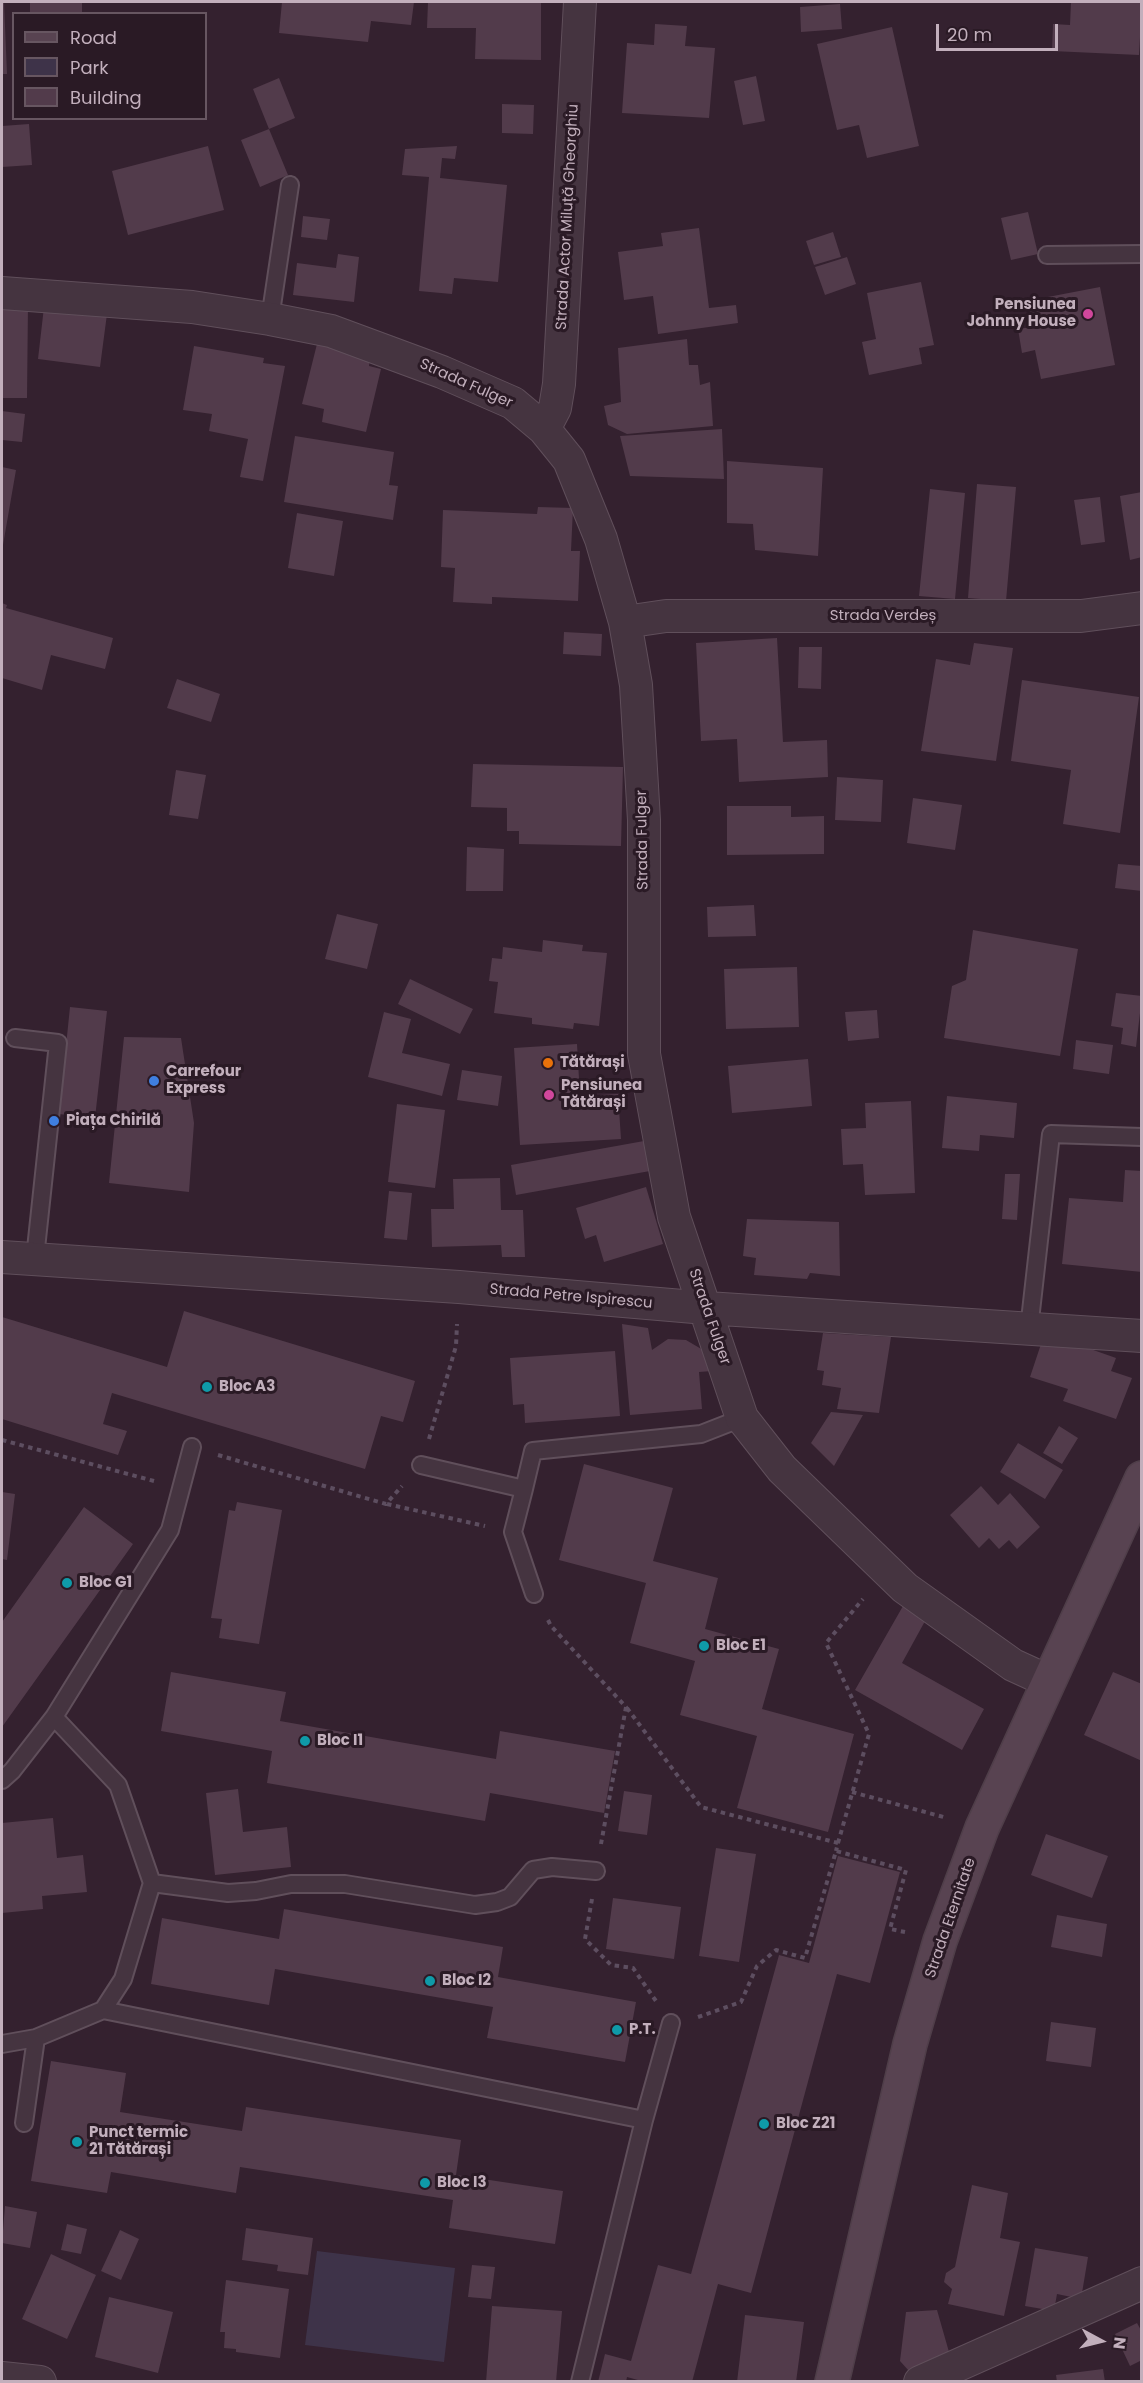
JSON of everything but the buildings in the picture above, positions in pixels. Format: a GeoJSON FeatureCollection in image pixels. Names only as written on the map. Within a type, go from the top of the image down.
{"type":"FeatureCollection","features":[{"type":"Feature","properties":{"kind":"street","name":"Strada Actor Miluță Gheorghiu"},"geometry":{"type":"LineString","coordinates":[[544,429],[555,408],[560,384],[580,2]]}},
{"type":"Feature","properties":{"kind":"street","name":"Strada Fulger"},"geometry":{"type":"LineString","coordinates":[[2,293],[192,307],[270,318],[331,331],[441,372],[513,403],[544,429],[569,460],[601,539],[625,622],[636,685],[644,820],[644,1054],[674,1217],[742,1418],[782,1469],[905,1588],[1013,1665],[1048,1681]]}},
{"type":"Feature","properties":{"kind":"street","name":"Strada Verdeș"},"geometry":{"type":"LineString","coordinates":[[625,622],[666,616],[1081,616],[1142,608]]}},
{"type":"Feature","properties":{"kind":"street","name":"Strada Petre Ispirescu"},"geometry":{"type":"LineString","coordinates":[[2,1257],[459,1287],[706,1308],[1142,1335]]}},
{"type":"Feature","properties":{"kind":"street","name":"Strada Eternitate"},"geometry":{"type":"LineString","coordinates":[[832,2382],[910,2044],[940,1941],[982,1828],[1142,1478]]}},
{"type":"Feature","properties":{"kind":"street"},"geometry":{"type":"LineString","coordinates":[[920,2382],[1142,2283]]}},
{"type":"Feature","properties":{"kind":"street"},"geometry":{"type":"LineString","coordinates":[[2,2378],[40,2382]]}},
{"type":"Feature","properties":{"kind":"lane"},"geometry":{"type":"LineString","coordinates":[[270,318],[290,185]]}},
{"type":"Feature","properties":{"kind":"lane"},"geometry":{"type":"LineString","coordinates":[[1047,255],[1142,254]]}},
{"type":"Feature","properties":{"kind":"lane"},"geometry":{"type":"LineString","coordinates":[[15,1038],[58,1043],[35,1258]]}},
{"type":"Feature","properties":{"kind":"lane"},"geometry":{"type":"LineString","coordinates":[[1029,1329],[1051,1134],[1142,1137]]}},
{"type":"Feature","properties":{"kind":"lane"},"geometry":{"type":"LineString","coordinates":[[534,1594],[513,1532],[534,1451],[701,1434],[742,1418]]}},
{"type":"Feature","properties":{"kind":"lane"},"geometry":{"type":"LineString","coordinates":[[2,1780],[12,1771],[54,1717],[170,1530],[192,1447]]}},
{"type":"Feature","properties":{"kind":"lane"},"geometry":{"type":"LineString","coordinates":[[421,1465],[524,1489]]}},
{"type":"Feature","properties":{"kind":"lane"},"geometry":{"type":"LineString","coordinates":[[54,1717],[118,1785],[152,1883],[123,1979],[103,2010]]}},
{"type":"Feature","properties":{"kind":"lane"},"geometry":{"type":"LineString","coordinates":[[152,1883],[228,1893],[256,1891],[291,1884],[345,1884],[475,1905],[497,1902],[510,1897],[533,1870],[552,1867],[596,1871]]}},
{"type":"Feature","properties":{"kind":"lane"},"geometry":{"type":"LineString","coordinates":[[2,2044],[36,2038],[103,2010],[644,2120]]}},
{"type":"Feature","properties":{"kind":"lane"},"geometry":{"type":"LineString","coordinates":[[580,2382],[644,2120],[671,2023]]}},
{"type":"Feature","properties":{"kind":"lane"},"geometry":{"type":"LineString","coordinates":[[24,2122],[36,2038]]}},
{"type":"Feature","properties":{"kind":"path"},"geometry":{"type":"LineString","coordinates":[[386,1504],[421,1465],[456,1346],[459,1287]]}},
{"type":"Feature","properties":{"kind":"path"},"geometry":{"type":"LineString","coordinates":[[2,1440],[181,1488]]}},
{"type":"Feature","properties":{"kind":"path"},"geometry":{"type":"LineString","coordinates":[[192,1447],[386,1504],[513,1532]]}},
{"type":"Feature","properties":{"kind":"path"},"geometry":{"type":"LineString","coordinates":[[626,1707],[585,1939],[611,1965],[633,1968],[671,2023],[700,2017],[741,2002],[757,1966],[776,1950],[805,1958],[869,1734],[826,1643],[886,1570]]}},
{"type":"Feature","properties":{"kind":"path"},"geometry":{"type":"LineString","coordinates":[[534,1594],[552,1626],[626,1707],[701,1807],[838,1843]]}},
{"type":"Feature","properties":{"kind":"path"},"geometry":{"type":"LineString","coordinates":[[852,1792],[982,1828]]}},
{"type":"Feature","properties":{"kind":"path"},"geometry":{"type":"LineString","coordinates":[[836,1851],[906,1870],[890,1929],[940,1941]]}},
{"type":"Feature","properties":{"kind":"green space"},"geometry":{"type":"Polygon","coordinates":[[[317,2251],[455,2268],[444,2362],[305,2345],[317,2251]]]}},
{"type":"Feature","properties":{"kind":"place","name":"Pensiunea Johnny House"},"geometry":{"type":"Point","coordinates":[1088,314]}},
{"type":"Feature","properties":{"kind":"place","name":"Tătărași"},"geometry":{"type":"Point","coordinates":[548,1063]}},
{"type":"Feature","properties":{"kind":"place","name":"Carrefour Express"},"geometry":{"type":"Point","coordinates":[154,1081]}},
{"type":"Feature","properties":{"kind":"place","name":"Pensiunea Tătărași"},"geometry":{"type":"Point","coordinates":[549,1095]}},
{"type":"Feature","properties":{"kind":"place","name":"Piața Chirilă"},"geometry":{"type":"Point","coordinates":[54,1121]}},
{"type":"Feature","properties":{"kind":"place","name":"Bloc A3"},"geometry":{"type":"Point","coordinates":[207,1387]}},
{"type":"Feature","properties":{"kind":"place","name":"Bloc G1"},"geometry":{"type":"Point","coordinates":[67,1583]}},
{"type":"Feature","properties":{"kind":"place","name":"Bloc E1"},"geometry":{"type":"Point","coordinates":[704,1646]}},
{"type":"Feature","properties":{"kind":"place","name":"Bloc I1"},"geometry":{"type":"Point","coordinates":[305,1741]}},
{"type":"Feature","properties":{"kind":"place","name":"Bloc I2"},"geometry":{"type":"Point","coordinates":[430,1981]}},
{"type":"Feature","properties":{"kind":"place","name":"P.T."},"geometry":{"type":"Point","coordinates":[617,2030]}},
{"type":"Feature","properties":{"kind":"place","name":"Bloc Z21"},"geometry":{"type":"Point","coordinates":[764,2124]}},
{"type":"Feature","properties":{"kind":"place","name":"Punct termic 21 Tătărași"},"geometry":{"type":"Point","coordinates":[77,2142]}},
{"type":"Feature","properties":{"kind":"place","name":"Bloc I3"},"geometry":{"type":"Point","coordinates":[425,2183]}}]}
